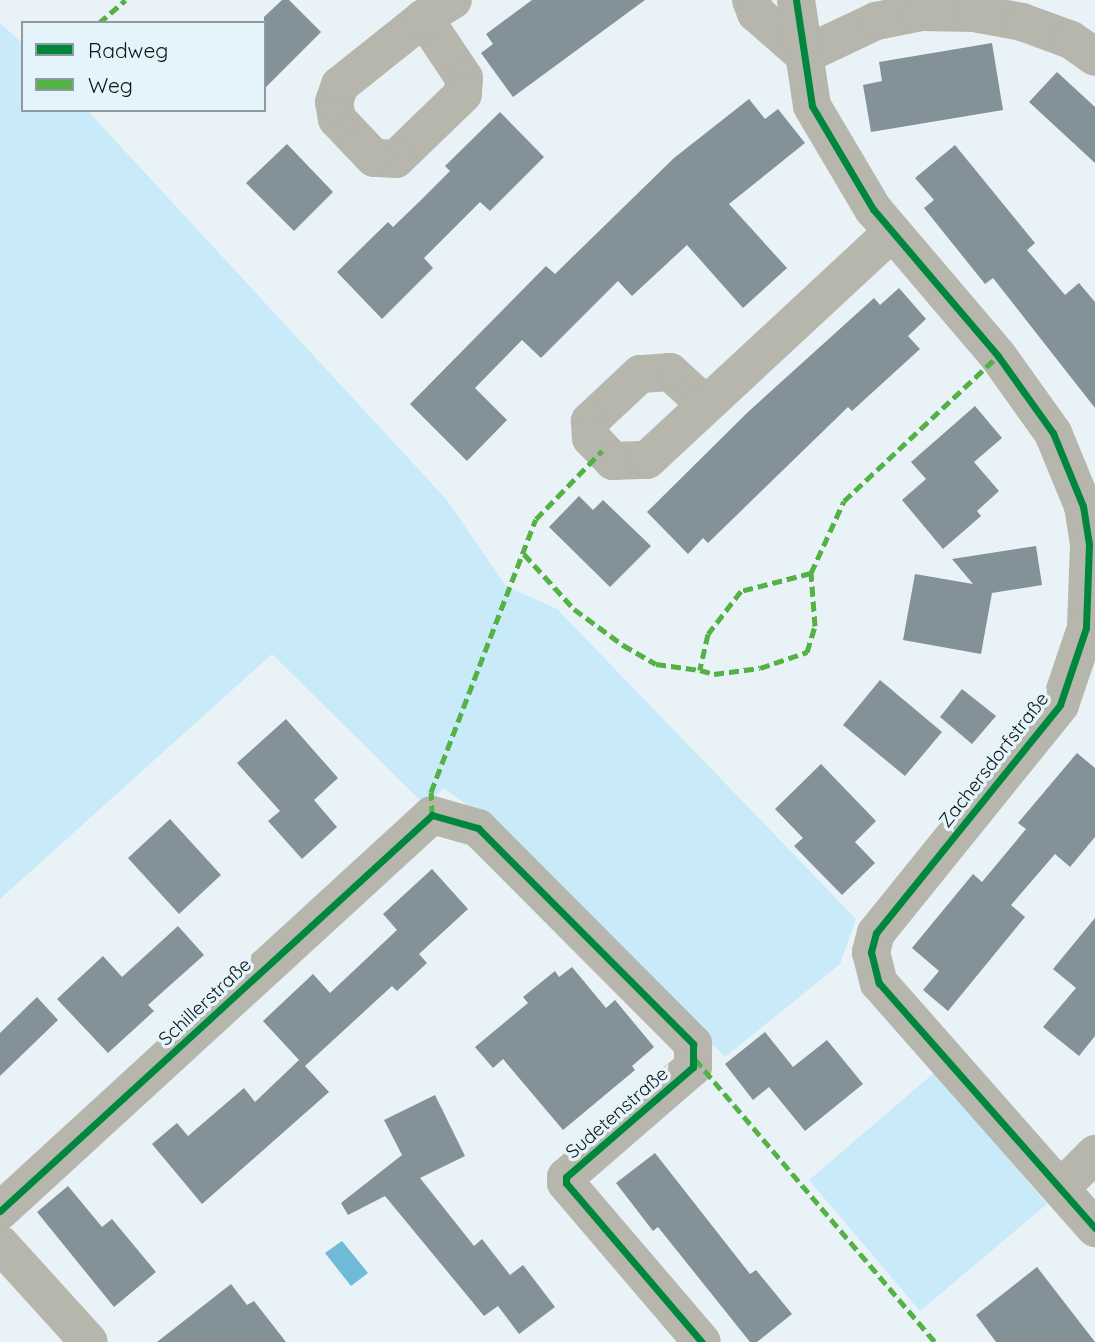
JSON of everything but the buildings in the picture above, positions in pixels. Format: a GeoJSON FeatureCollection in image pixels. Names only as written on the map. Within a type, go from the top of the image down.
{"type":"FeatureCollection","features":[{"type":"Feature","properties":{"kind":"street"},"geometry":{"type":"LineString","coordinates":[[751,0],[756,13],[804,54],[876,21],[922,12],[974,13],[1022,22],[1071,40],[1095,57]]}},
{"type":"Feature","properties":{"kind":"street","name":"Zachersdorfstraße"},"geometry":{"type":"LineString","coordinates":[[796,0],[812,106],[873,209],[998,356],[1053,433],[1082,467],[1089,590],[1076,668],[1060,705],[876,933],[871,952],[879,983],[1062,1187],[1095,1228]]}},
{"type":"Feature","properties":{"kind":"street"},"geometry":{"type":"LineString","coordinates":[[704,402],[892,232]]}},
{"type":"Feature","properties":{"kind":"street"},"geometry":{"type":"LineString","coordinates":[[1060,705],[1086,694],[1095,684]]}},
{"type":"Feature","properties":{"kind":"street","name":"Schillerstraße"},"geometry":{"type":"LineString","coordinates":[[0,1211],[432,815]]}},
{"type":"Feature","properties":{"kind":"street","name":"Sudetenstraße"},"geometry":{"type":"LineString","coordinates":[[432,815],[478,828],[692,1044],[693,1067],[566,1177],[566,1183],[702,1342]]}},
{"type":"Feature","properties":{"kind":"street"},"geometry":{"type":"LineString","coordinates":[[1062,1187],[1095,1154]]}},
{"type":"Feature","properties":{"kind":"street"},"geometry":{"type":"LineString","coordinates":[[0,1244],[89,1342]]}},
{"type":"Feature","properties":{"kind":"shaded area"},"geometry":{"type":"Polygon","coordinates":[[[0,23],[21,42],[21,112],[89,112],[446,499],[506,586],[557,609],[856,919],[840,964],[725,1057],[492,822],[443,788],[426,806],[272,654],[0,899],[0,23]]]}},
{"type":"Feature","properties":{"kind":"shaded area"},"geometry":{"type":"Polygon","coordinates":[[[935,1072],[1047,1204],[920,1311],[809,1180],[935,1072]]]}},
{"type":"Feature","properties":{"kind":"water"},"geometry":{"type":"Polygon","coordinates":[[[342,1241],[368,1273],[351,1286],[325,1253],[342,1241]]]}},
{"type":"Feature","properties":{"kind":"marked path"},"geometry":{"type":"LineString","coordinates":[[101,21],[125,0]]}},
{"type":"Feature","properties":{"kind":"marked path"},"geometry":{"type":"LineString","coordinates":[[811,573],[741,591],[708,634],[700,670],[714,674],[760,668],[807,652],[815,626],[811,573],[844,501],[998,356]]}},
{"type":"Feature","properties":{"kind":"marked path"},"geometry":{"type":"LineString","coordinates":[[432,815],[431,792],[536,519],[602,451]]}},
{"type":"Feature","properties":{"kind":"marked path"},"geometry":{"type":"LineString","coordinates":[[524,554],[574,609],[623,645],[656,664],[700,670]]}},
{"type":"Feature","properties":{"kind":"marked path"},"geometry":{"type":"LineString","coordinates":[[695,1059],[935,1342]]}},
{"type":"Feature","properties":{"kind":"cycle path"},"geometry":{"type":"LineString","coordinates":[[796,0],[812,106],[873,209],[998,356],[1053,433],[1083,506],[1089,545],[1086,628],[1060,705],[876,933],[871,952],[879,983],[1095,1228]]}},
{"type":"Feature","properties":{"kind":"cycle path"},"geometry":{"type":"LineString","coordinates":[[0,1211],[432,815],[478,828],[693,1044],[693,1067],[566,1177],[566,1183],[702,1342]]}}]}
